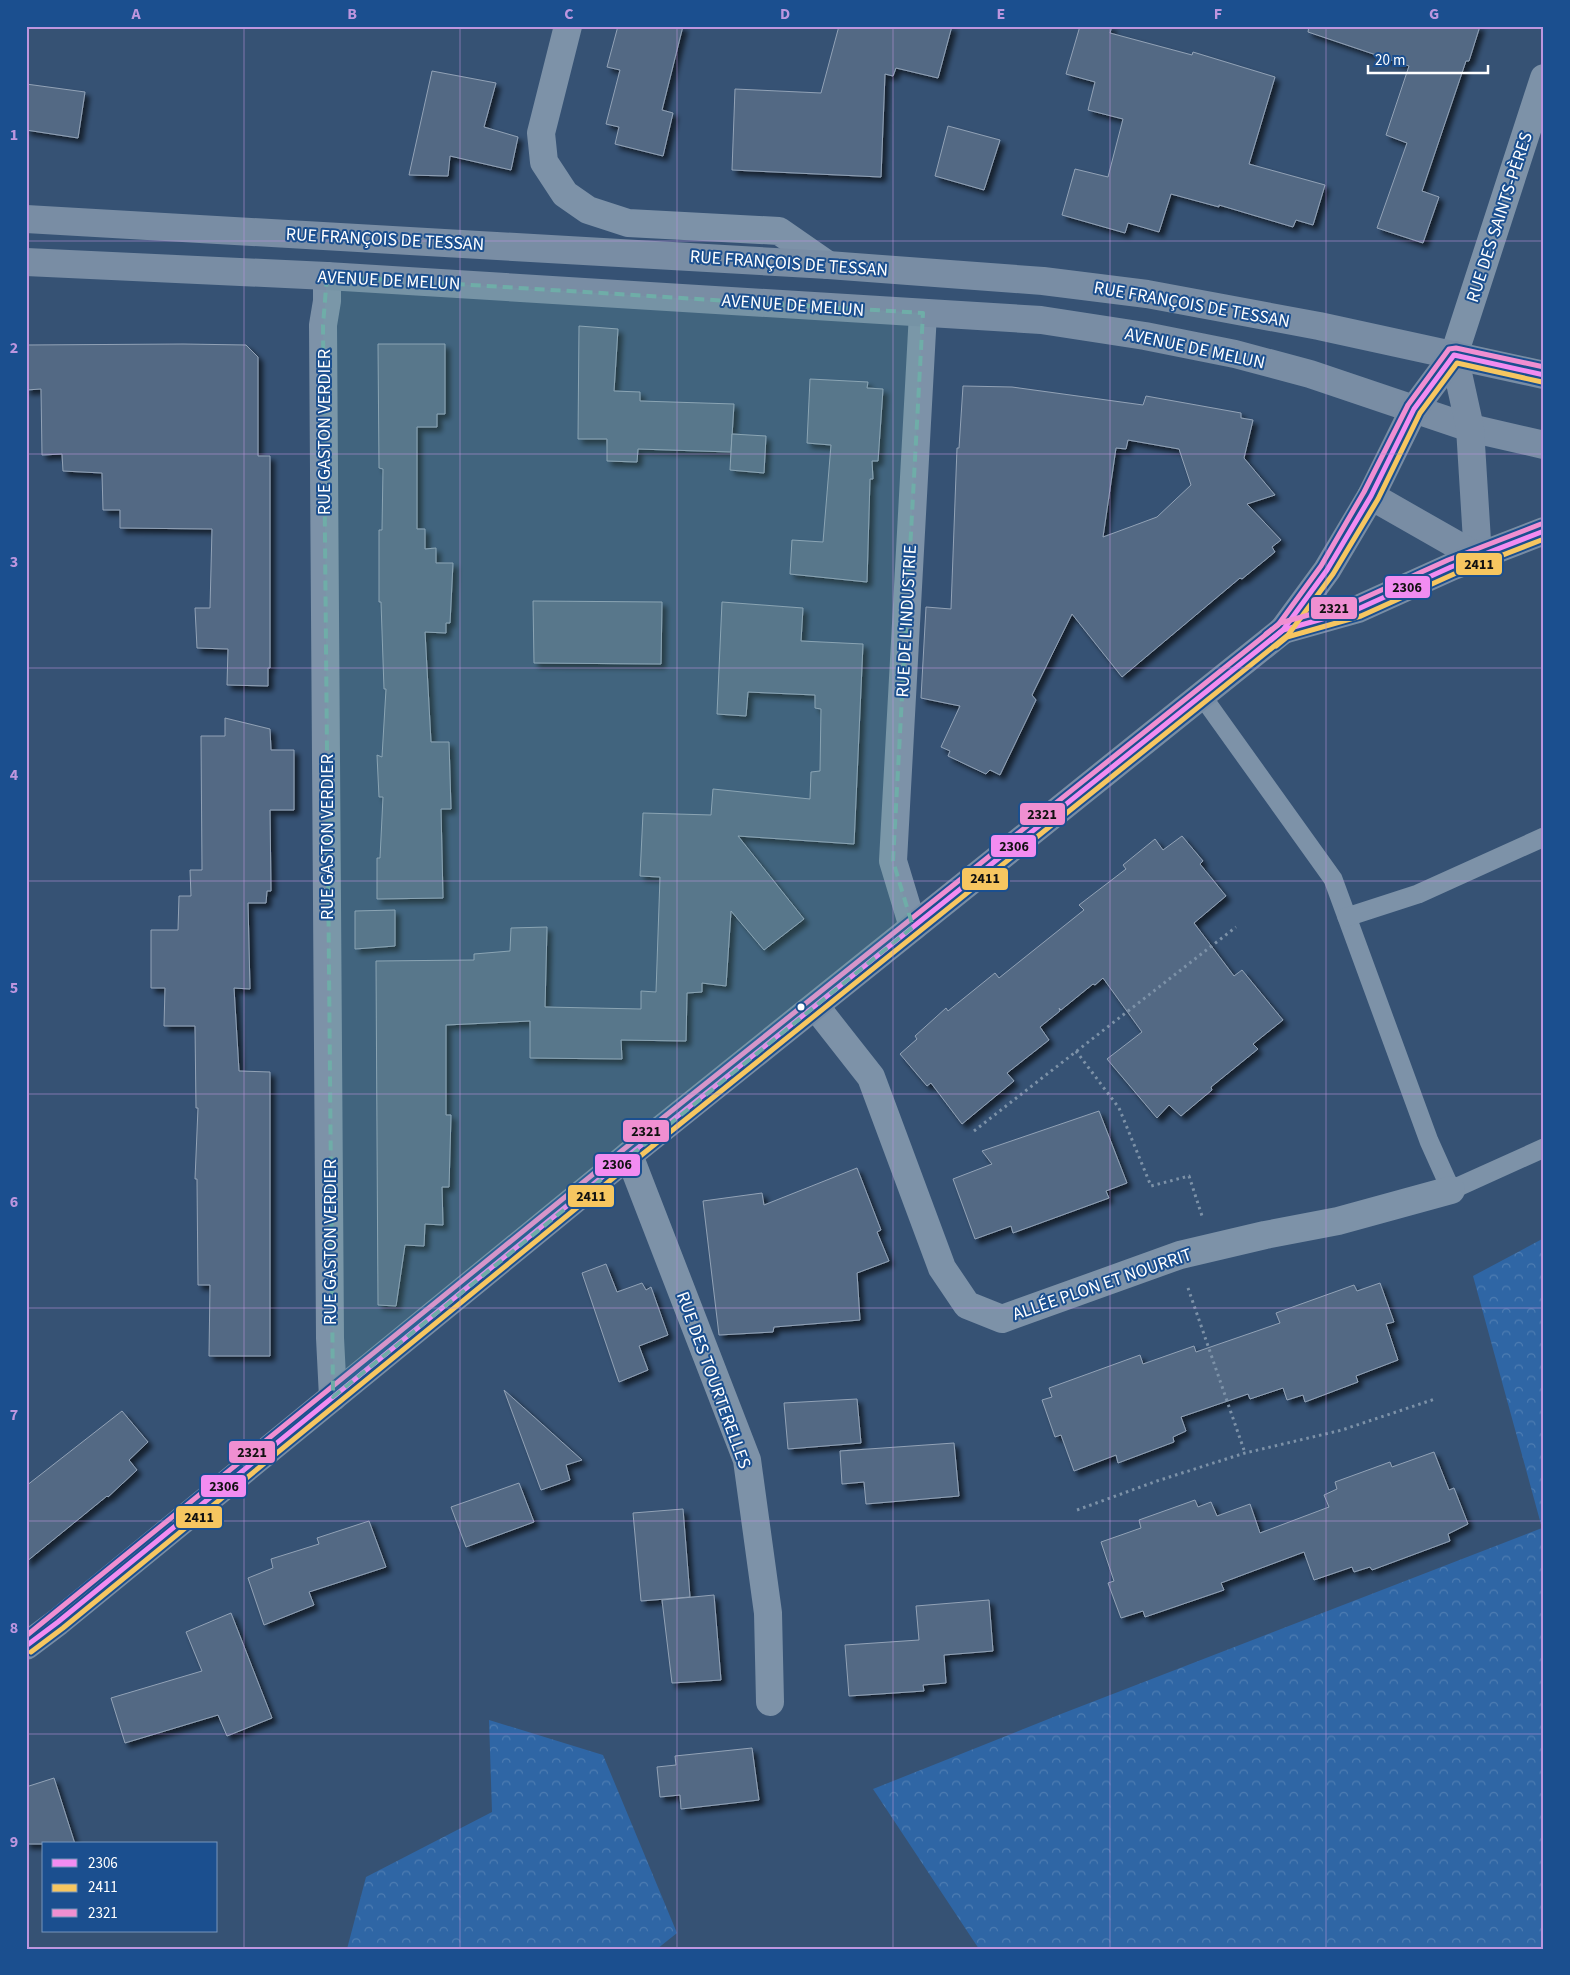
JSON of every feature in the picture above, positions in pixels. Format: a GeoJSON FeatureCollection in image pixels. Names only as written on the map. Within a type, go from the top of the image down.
{"type":"FeatureCollection","features":[{"type":"Feature","properties":{"kind":"main road","name":"RUE FRANÇOIS DE TESSAN"},"geometry":{"type":"LineString","coordinates":[[26,218],[828,265],[1043,281],[1147,294],[1319,326],[1544,375]]}},
{"type":"Feature","properties":{"kind":"main road","name":"AVENUE DE MELUN"},"geometry":{"type":"LineString","coordinates":[[26,262],[327,276],[1041,320],[1144,336],[1235,354],[1310,374],[1470,428],[1544,445]]}},
{"type":"Feature","properties":{"kind":"main road"},"geometry":{"type":"LineString","coordinates":[[26,1646],[58,1622],[629,1156],[1283,630],[1327,570],[1370,496],[1414,409],[1454,355]]}},
{"type":"Feature","properties":{"kind":"main road"},"geometry":{"type":"LineString","coordinates":[[1454,355],[1470,428],[1478,557]]}},
{"type":"Feature","properties":{"kind":"main road"},"geometry":{"type":"LineString","coordinates":[[1370,496],[1478,557]]}},
{"type":"Feature","properties":{"kind":"main road"},"geometry":{"type":"LineString","coordinates":[[1283,630],[1358,609],[1544,530]]}},
{"type":"Feature","properties":{"kind":"street"},"geometry":{"type":"LineString","coordinates":[[568,26],[541,133],[544,162],[565,194],[588,210],[628,222],[779,231],[828,265]]}},
{"type":"Feature","properties":{"kind":"street","name":"RUE DES SAINTS-PÈRES"},"geometry":{"type":"LineString","coordinates":[[1454,355],[1544,78]]}},
{"type":"Feature","properties":{"kind":"street","name":"RUE GASTON VERDIER"},"geometry":{"type":"LineString","coordinates":[[327,276],[327,302],[323,325],[330,1338],[333,1397]]}},
{"type":"Feature","properties":{"kind":"street","name":"RUE DE L'INDUSTRIE"},"geometry":{"type":"LineString","coordinates":[[913,927],[893,861],[923,313]]}},
{"type":"Feature","properties":{"kind":"street","name":"ALLÉE PLON ET NOURRIT"},"geometry":{"type":"LineString","coordinates":[[816,1007],[871,1077],[942,1268],[967,1305],[1002,1319],[1180,1255],[1265,1235],[1338,1221],[1451,1190]]}},
{"type":"Feature","properties":{"kind":"street","name":"RUE DES TOURTERELLES"},"geometry":{"type":"LineString","coordinates":[[629,1156],[747,1460],[768,1613],[770,1702]]}},
{"type":"Feature","properties":{"kind":"lane"},"geometry":{"type":"LineString","coordinates":[[1202,696],[1333,879],[1429,1141],[1451,1190],[1544,1148]]}},
{"type":"Feature","properties":{"kind":"lane"},"geometry":{"type":"LineString","coordinates":[[1347,917],[1418,894],[1544,837]]}},
{"type":"Feature","properties":{"kind":"path"},"geometry":{"type":"LineString","coordinates":[[974,1130],[1236,927]]}},
{"type":"Feature","properties":{"kind":"path"},"geometry":{"type":"LineString","coordinates":[[1076,1051],[1119,1108],[1151,1186],[1189,1176],[1204,1223]]}},
{"type":"Feature","properties":{"kind":"path"},"geometry":{"type":"LineString","coordinates":[[1180,1255],[1189,1291],[1245,1453]]}},
{"type":"Feature","properties":{"kind":"path"},"geometry":{"type":"LineString","coordinates":[[1077,1510],[1157,1481],[1245,1453],[1342,1430],[1435,1400]]}},
{"type":"Feature","properties":{"kind":"highlighted area"},"geometry":{"type":"Polygon","coordinates":[[[327,276],[923,313],[893,861],[913,927],[333,1397],[323,325],[327,276]]]}},
{"type":"Feature","properties":{"kind":"green space"},"geometry":{"type":"Polygon","coordinates":[[[1544,1238],[1544,1949],[979,1949],[873,1789],[1061,1714],[1542,1528],[1473,1276],[1544,1238]]]}},
{"type":"Feature","properties":{"kind":"green space"},"geometry":{"type":"Polygon","coordinates":[[[489,1720],[603,1755],[677,1933],[657,1949],[347,1949],[366,1877],[492,1812],[489,1720]]]}},
{"type":"Feature","properties":{"kind":"building"},"geometry":{"type":"Polygon","coordinates":[[[618,26],[683,26],[662,110],[673,113],[663,156],[615,144],[619,127],[606,124],[620,70],[607,67],[618,26]]]}},
{"type":"Feature","properties":{"kind":"building"},"geometry":{"type":"Polygon","coordinates":[[[839,26],[952,26],[938,78],[896,68],[893,76],[885,74],[881,177],[732,170],[735,89],[821,93],[839,26]]]}},
{"type":"Feature","properties":{"kind":"building"},"geometry":{"type":"Polygon","coordinates":[[[1080,26],[1112,26],[1110,33],[1192,55],[1193,52],[1275,77],[1249,164],[1325,185],[1313,225],[1296,220],[1293,227],[1219,205],[1219,207],[1171,194],[1159,232],[1128,223],[1125,233],[1062,215],[1075,169],[1108,177],[1123,119],[1088,110],[1095,82],[1066,74],[1080,26]]]}},
{"type":"Feature","properties":{"kind":"building"},"geometry":{"type":"Polygon","coordinates":[[[1309,26],[1480,26],[1469,61],[1466,61],[1422,191],[1439,197],[1423,243],[1377,228],[1407,143],[1386,135],[1409,66],[1308,32],[1309,26]]]}},
{"type":"Feature","properties":{"kind":"building"},"geometry":{"type":"Polygon","coordinates":[[[432,71],[496,83],[484,127],[518,137],[511,170],[450,156],[448,176],[409,175],[432,71]]]}},
{"type":"Feature","properties":{"kind":"building"},"geometry":{"type":"Polygon","coordinates":[[[26,84],[85,92],[78,138],[26,130],[26,84]]]}},
{"type":"Feature","properties":{"kind":"building"},"geometry":{"type":"Polygon","coordinates":[[[948,126],[1000,140],[984,190],[935,176],[948,126]]]}},
{"type":"Feature","properties":{"kind":"building"},"geometry":{"type":"Polygon","coordinates":[[[579,326],[618,329],[614,391],[640,392],[640,401],[734,404],[731,452],[638,449],[637,462],[607,461],[607,439],[578,439],[579,326]]]}},
{"type":"Feature","properties":{"kind":"building"},"geometry":{"type":"Polygon","coordinates":[[[378,344],[445,344],[445,414],[437,414],[437,427],[417,427],[417,529],[425,529],[425,549],[436,548],[436,563],[453,563],[450,623],[446,623],[446,633],[425,632],[431,742],[449,742],[451,809],[441,809],[443,898],[377,899],[377,858],[380,858],[383,797],[379,797],[377,755],[382,757],[386,689],[384,689],[381,602],[379,602],[379,530],[382,530],[383,469],[379,468],[378,344]]]}},
{"type":"Feature","properties":{"kind":"building"},"geometry":{"type":"Polygon","coordinates":[[[26,345],[246,345],[258,357],[258,456],[270,456],[270,668],[268,668],[268,686],[227,685],[228,649],[197,648],[195,608],[210,608],[212,529],[120,528],[120,510],[103,510],[102,473],[63,471],[62,454],[42,455],[41,389],[26,390],[26,345]]]}},
{"type":"Feature","properties":{"kind":"building"},"geometry":{"type":"Polygon","coordinates":[[[810,379],[868,382],[867,388],[883,389],[878,461],[872,461],[873,479],[870,479],[867,582],[790,574],[792,540],[823,542],[831,445],[807,443],[810,379]]]}},
{"type":"Feature","properties":{"kind":"building"},"geometry":{"type":"Polygon","coordinates":[[[963,386],[1012,387],[1143,405],[1146,396],[1241,413],[1241,418],[1253,420],[1244,458],[1275,495],[1247,504],[1281,540],[1272,547],[1275,552],[1242,579],[1240,578],[1122,677],[1072,614],[1032,695],[1036,700],[1000,775],[990,770],[986,774],[948,756],[950,751],[941,747],[960,706],[921,698],[926,607],[951,609],[957,448],[959,448],[963,386]],[[1128,440],[1126,449],[1116,448],[1103,537],[1157,517],[1191,485],[1179,449],[1128,440]]]}},
{"type":"Feature","properties":{"kind":"building"},"geometry":{"type":"Polygon","coordinates":[[[732,434],[766,436],[764,473],[730,470],[732,434]]]}},
{"type":"Feature","properties":{"kind":"building"},"geometry":{"type":"Polygon","coordinates":[[[533,601],[662,602],[661,664],[534,663],[533,601]]]}},
{"type":"Feature","properties":{"kind":"building"},"geometry":{"type":"Polygon","coordinates":[[[722,602],[803,608],[801,641],[863,644],[854,844],[738,836],[804,919],[764,950],[731,911],[726,986],[702,983],[702,992],[687,993],[686,1041],[621,1040],[622,1059],[530,1058],[530,1021],[446,1025],[446,1115],[451,1115],[449,1187],[442,1187],[443,1225],[425,1224],[424,1246],[405,1245],[396,1306],[378,1305],[376,961],[474,960],[474,954],[510,951],[511,928],[547,927],[545,1007],[641,1009],[641,991],[656,992],[660,877],[640,876],[643,813],[711,815],[713,789],[810,799],[811,772],[820,771],[821,709],[815,708],[815,695],[748,692],[746,716],[717,714],[722,602]]]}},
{"type":"Feature","properties":{"kind":"building"},"geometry":{"type":"Polygon","coordinates":[[[225,718],[270,729],[271,750],[294,750],[294,810],[270,810],[271,891],[267,891],[266,903],[248,903],[250,989],[234,988],[239,1071],[270,1072],[270,1356],[209,1356],[210,1285],[198,1285],[197,1179],[195,1179],[198,1108],[196,1108],[195,1026],[164,1026],[165,988],[151,988],[151,930],[178,930],[179,896],[191,896],[190,870],[202,870],[201,736],[225,736],[225,718]]]}},
{"type":"Feature","properties":{"kind":"building"},"geometry":{"type":"Polygon","coordinates":[[[1182,836],[1203,861],[1200,864],[1226,896],[1194,923],[1234,976],[1242,970],[1283,1020],[1253,1044],[1258,1049],[1211,1087],[1212,1090],[1181,1116],[1169,1105],[1157,1118],[1107,1059],[1142,1032],[1103,978],[1061,1010],[1059,1008],[1060,1011],[1040,1027],[1049,1040],[1007,1073],[1014,1081],[962,1124],[931,1083],[927,1086],[900,1054],[917,1039],[915,1036],[946,1008],[948,1011],[995,973],[999,978],[1084,910],[1079,905],[1126,869],[1123,865],[1155,839],[1163,850],[1182,836]]]}},
{"type":"Feature","properties":{"kind":"building"},"geometry":{"type":"Polygon","coordinates":[[[395,910],[395,946],[355,949],[355,911],[395,910]]]}},
{"type":"Feature","properties":{"kind":"building"},"geometry":{"type":"Polygon","coordinates":[[[1099,1111],[1127,1183],[1106,1191],[1109,1198],[1013,1233],[1011,1226],[975,1239],[953,1179],[992,1164],[982,1151],[1099,1111]]]}},
{"type":"Feature","properties":{"kind":"building"},"geometry":{"type":"Polygon","coordinates":[[[857,1168],[881,1230],[877,1232],[889,1261],[857,1273],[860,1320],[774,1327],[773,1332],[719,1335],[703,1201],[762,1193],[764,1205],[857,1168]]]}},
{"type":"Feature","properties":{"kind":"building"},"geometry":{"type":"Polygon","coordinates":[[[606,1264],[617,1292],[642,1283],[646,1290],[651,1287],[668,1335],[639,1346],[648,1370],[619,1382],[582,1273],[606,1264]]]}},
{"type":"Feature","properties":{"kind":"building"},"geometry":{"type":"Polygon","coordinates":[[[1380,1283],[1394,1322],[1386,1324],[1398,1360],[1356,1376],[1358,1382],[1305,1402],[1303,1395],[1287,1400],[1283,1388],[1250,1399],[1248,1394],[1181,1417],[1186,1431],[1173,1437],[1174,1442],[1118,1463],[1116,1455],[1074,1471],[1061,1435],[1055,1437],[1042,1400],[1052,1397],[1049,1388],[1140,1355],[1143,1364],[1194,1346],[1196,1352],[1280,1323],[1276,1313],[1354,1285],[1357,1291],[1380,1283]]]}},
{"type":"Feature","properties":{"kind":"building"},"geometry":{"type":"Polygon","coordinates":[[[504,1390],[582,1460],[566,1465],[570,1480],[541,1490],[504,1390]]]}},
{"type":"Feature","properties":{"kind":"building"},"geometry":{"type":"Polygon","coordinates":[[[857,1399],[861,1443],[788,1449],[784,1403],[857,1399]]]}},
{"type":"Feature","properties":{"kind":"building"},"geometry":{"type":"Polygon","coordinates":[[[122,1411],[148,1442],[129,1460],[137,1470],[108,1497],[26,1562],[26,1486],[122,1411]]]}},
{"type":"Feature","properties":{"kind":"building"},"geometry":{"type":"Polygon","coordinates":[[[954,1443],[959,1496],[866,1504],[864,1482],[842,1484],[840,1451],[954,1443]]]}},
{"type":"Feature","properties":{"kind":"building"},"geometry":{"type":"Polygon","coordinates":[[[1434,1452],[1449,1490],[1454,1488],[1468,1524],[1448,1534],[1450,1541],[1372,1570],[1370,1567],[1354,1572],[1352,1567],[1314,1580],[1304,1552],[1221,1583],[1224,1590],[1145,1617],[1143,1611],[1121,1618],[1108,1583],[1114,1581],[1101,1542],[1141,1528],[1139,1520],[1195,1500],[1198,1507],[1211,1502],[1217,1516],[1250,1504],[1260,1533],[1329,1507],[1324,1495],[1337,1489],[1335,1482],[1390,1462],[1392,1467],[1434,1452]]]}},
{"type":"Feature","properties":{"kind":"building"},"geometry":{"type":"Polygon","coordinates":[[[519,1483],[534,1522],[466,1547],[451,1507],[519,1483]]]}},
{"type":"Feature","properties":{"kind":"building"},"geometry":{"type":"Polygon","coordinates":[[[683,1509],[690,1597],[641,1601],[633,1513],[683,1509]]]}},
{"type":"Feature","properties":{"kind":"building"},"geometry":{"type":"Polygon","coordinates":[[[369,1521],[386,1567],[309,1592],[314,1605],[264,1625],[248,1578],[273,1568],[271,1559],[319,1544],[317,1538],[369,1521]]]}},
{"type":"Feature","properties":{"kind":"building"},"geometry":{"type":"Polygon","coordinates":[[[714,1595],[721,1680],[672,1683],[662,1600],[714,1595]]]}},
{"type":"Feature","properties":{"kind":"building"},"geometry":{"type":"Polygon","coordinates":[[[989,1600],[993,1651],[944,1655],[946,1683],[923,1685],[924,1691],[849,1696],[845,1645],[919,1640],[916,1606],[989,1600]]]}},
{"type":"Feature","properties":{"kind":"building"},"geometry":{"type":"Polygon","coordinates":[[[231,1613],[272,1718],[227,1736],[218,1715],[125,1743],[111,1698],[202,1671],[186,1632],[231,1613]]]}},
{"type":"Feature","properties":{"kind":"building"},"geometry":{"type":"Polygon","coordinates":[[[752,1748],[759,1800],[681,1809],[680,1795],[660,1797],[657,1767],[676,1765],[675,1756],[752,1748]]]}},
{"type":"Feature","properties":{"kind":"building"},"geometry":{"type":"Polygon","coordinates":[[[54,1778],[74,1842],[26,1844],[26,1787],[54,1778]]]}},
{"type":"Feature","properties":{"kind":"transit line","name":"2321"},"geometry":{"type":"LineString","coordinates":[[26,1636],[624,1149],[1278,625],[1321,566],[1364,492],[1408,405],[1449,349],[1456,348],[1544,367]]}},
{"type":"Feature","properties":{"kind":"transit line","name":"2306"},"geometry":{"type":"LineString","coordinates":[[26,1646],[58,1622],[629,1155],[1283,630],[1327,570],[1371,496],[1414,409],[1454,355],[1544,375]]}},
{"type":"Feature","properties":{"kind":"transit line","name":"2411"},"geometry":{"type":"LineString","coordinates":[[31,1652],[63,1628],[634,1161],[1288,635],[1333,574],[1378,499],[1420,413],[1457,363],[1542,382]]}},
{"type":"Feature","properties":{"kind":"transit line","name":"2321"},"geometry":{"type":"LineString","coordinates":[[1266,634],[1280,623],[1355,602],[1448,560],[1541,524]]}},
{"type":"Feature","properties":{"kind":"transit line","name":"2306"},"geometry":{"type":"LineString","coordinates":[[1271,640],[1283,630],[1358,609],[1451,567],[1544,531]]}},
{"type":"Feature","properties":{"kind":"transit line","name":"2411"},"geometry":{"type":"LineString","coordinates":[[1276,646],[1287,637],[1361,616],[1454,574],[1544,539]]}}]}
